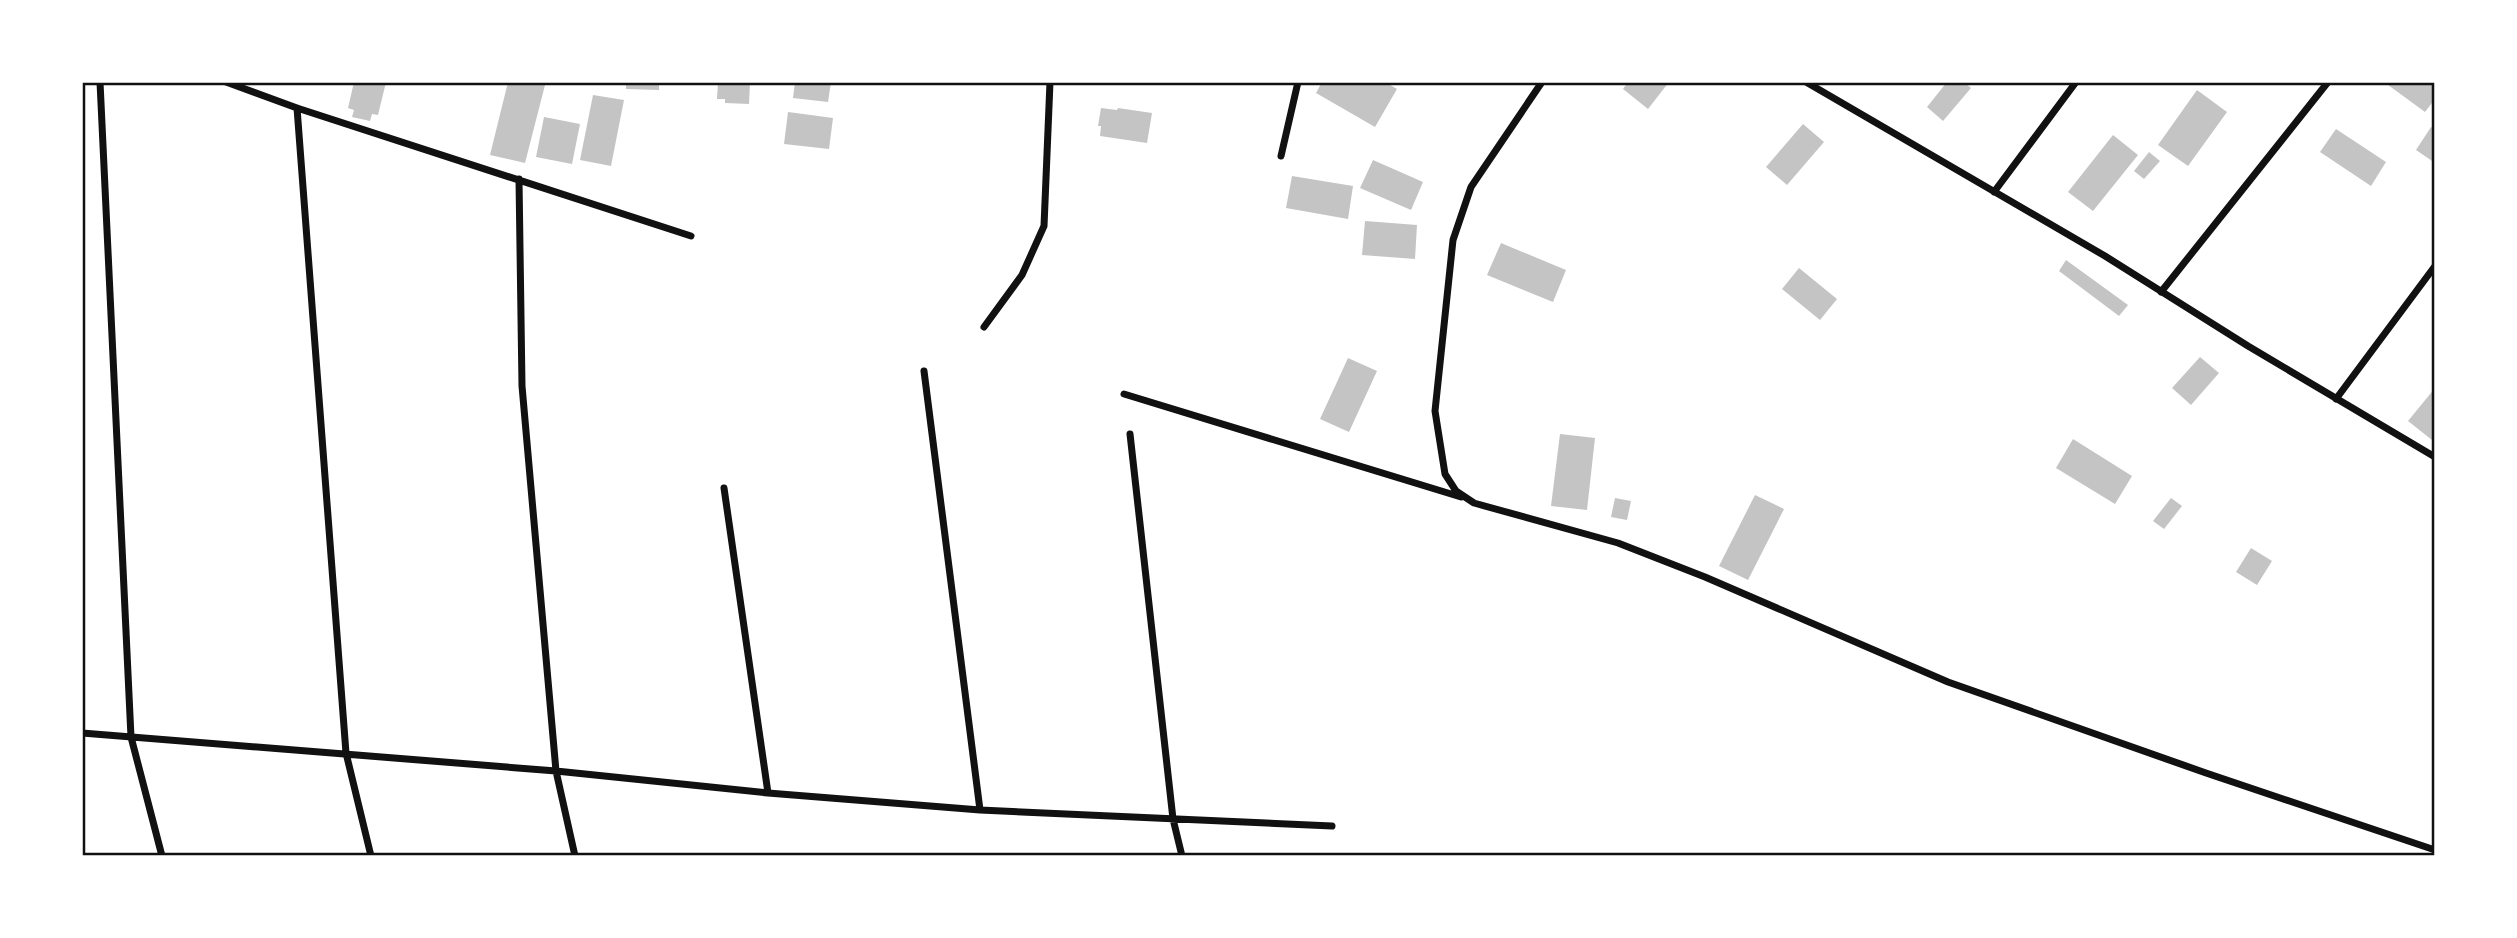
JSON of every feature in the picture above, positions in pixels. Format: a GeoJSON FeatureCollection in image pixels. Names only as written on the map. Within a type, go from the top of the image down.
{"type":"FeatureCollection","features":[{"type":"Feature","properties":{"kind":"street"},"geometry":{"type":"LineString","coordinates":[[100,82],[131,737],[162,856]]}},
{"type":"Feature","properties":{"kind":"street"},"geometry":{"type":"LineString","coordinates":[[226,82],[297,108],[691,236]]}},
{"type":"Feature","properties":{"kind":"street"},"geometry":{"type":"LineString","coordinates":[[984,327],[1023,275],[1044,226],[1050,82]]}},
{"type":"Feature","properties":{"kind":"street"},"geometry":{"type":"LineString","coordinates":[[1281,156],[1298,82]]}},
{"type":"Feature","properties":{"kind":"street"},"geometry":{"type":"LineString","coordinates":[[1465,499],[1450,484],[1446,474],[1435,411],[1453,240],[1471,187],[1542,82]]}},
{"type":"Feature","properties":{"kind":"street"},"geometry":{"type":"LineString","coordinates":[[1994,192],[2076,82]]}},
{"type":"Feature","properties":{"kind":"street"},"geometry":{"type":"LineString","coordinates":[[2161,292],[2328,82]]}},
{"type":"Feature","properties":{"kind":"street"},"geometry":{"type":"LineString","coordinates":[[1809,83],[2435,457]]}},
{"type":"Feature","properties":{"kind":"street"},"geometry":{"type":"LineString","coordinates":[[297,108],[346,753],[370,856]]}},
{"type":"Feature","properties":{"kind":"street"},"geometry":{"type":"LineString","coordinates":[[519,179],[522,386],[556,771],[575,856]]}},
{"type":"Feature","properties":{"kind":"street"},"geometry":{"type":"LineString","coordinates":[[2336,399],[2435,266]]}},
{"type":"Feature","properties":{"kind":"street"},"geometry":{"type":"LineString","coordinates":[[924,371],[980,810]]}},
{"type":"Feature","properties":{"kind":"street"},"geometry":{"type":"LineString","coordinates":[[1124,394],[1618,543],[1705,577],[1948,682],[2435,850]]}},
{"type":"Feature","properties":{"kind":"street"},"geometry":{"type":"LineString","coordinates":[[1130,434],[1173,818],[1182,856]]}},
{"type":"Feature","properties":{"kind":"street"},"geometry":{"type":"LineString","coordinates":[[724,488],[768,793]]}},
{"type":"Feature","properties":{"kind":"street"},"geometry":{"type":"LineString","coordinates":[[82,733],[556,771],[768,793],[980,810],[1332,826]]}},
{"type":"Feature","properties":{"kind":"building"},"geometry":{"type":"Polygon","coordinates":[[[354,82],[386,82],[378,115],[372,114],[370,121],[352,117],[354,110],[348,108],[354,82]]]}},
{"type":"Feature","properties":{"kind":"building"},"geometry":{"type":"Polygon","coordinates":[[[508,82],[545,85],[525,163],[490,155],[508,82]]]}},
{"type":"Feature","properties":{"kind":"building"},"geometry":{"type":"Polygon","coordinates":[[[626,82],[659,82],[659,90],[626,89],[626,82]]]}},
{"type":"Feature","properties":{"kind":"building"},"geometry":{"type":"Polygon","coordinates":[[[718,82],[750,82],[749,104],[725,103],[725,99],[717,99],[718,82]]]}},
{"type":"Feature","properties":{"kind":"building"},"geometry":{"type":"Polygon","coordinates":[[[795,82],[831,82],[828,102],[793,98],[795,82]]]}},
{"type":"Feature","properties":{"kind":"building"},"geometry":{"type":"Polygon","coordinates":[[[1322,82],[1385,82],[1397,89],[1375,127],[1316,93],[1322,82]]]}},
{"type":"Feature","properties":{"kind":"building"},"geometry":{"type":"Polygon","coordinates":[[[1628,82],[1669,82],[1648,109],[1623,89],[1628,82]]]}},
{"type":"Feature","properties":{"kind":"building"},"geometry":{"type":"Polygon","coordinates":[[[1947,82],[1964,82],[1971,88],[1943,121],[1927,107],[1947,82]]]}},
{"type":"Feature","properties":{"kind":"building"},"geometry":{"type":"Polygon","coordinates":[[[2384,82],[2433,82],[2435,99],[2425,112],[2384,82]]]}},
{"type":"Feature","properties":{"kind":"building"},"geometry":{"type":"Polygon","coordinates":[[[2197,90],[2227,112],[2188,166],[2158,145],[2197,90]]]}},
{"type":"Feature","properties":{"kind":"building"},"geometry":{"type":"Polygon","coordinates":[[[593,95],[624,100],[611,166],[580,160],[593,95]]]}},
{"type":"Feature","properties":{"kind":"building"},"geometry":{"type":"Polygon","coordinates":[[[1101,108],[1152,113],[1147,143],[1100,136],[1101,126],[1098,126],[1101,108]]]}},
{"type":"Feature","properties":{"kind":"building"},"geometry":{"type":"Polygon","coordinates":[[[788,112],[833,118],[829,149],[784,144],[788,112]]]}},
{"type":"Feature","properties":{"kind":"building"},"geometry":{"type":"Polygon","coordinates":[[[544,117],[580,124],[572,164],[536,157],[544,117]]]}},
{"type":"Feature","properties":{"kind":"building"},"geometry":{"type":"Polygon","coordinates":[[[1803,124],[1824,142],[1787,185],[1766,167],[1803,124]]]}},
{"type":"Feature","properties":{"kind":"building"},"geometry":{"type":"Polygon","coordinates":[[[2431,127],[2435,130],[2435,163],[2416,150],[2431,127]]]}},
{"type":"Feature","properties":{"kind":"building"},"geometry":{"type":"Polygon","coordinates":[[[2336,129],[2386,162],[2371,186],[2320,152],[2336,129]]]}},
{"type":"Feature","properties":{"kind":"building"},"geometry":{"type":"Polygon","coordinates":[[[2113,135],[2138,155],[2093,211],[2068,192],[2113,135]]]}},
{"type":"Feature","properties":{"kind":"building"},"geometry":{"type":"Polygon","coordinates":[[[2149,152],[2160,161],[2144,179],[2134,171],[2149,152]]]}},
{"type":"Feature","properties":{"kind":"building"},"geometry":{"type":"Polygon","coordinates":[[[1373,160],[1423,182],[1411,210],[1360,188],[1373,160]]]}},
{"type":"Feature","properties":{"kind":"building"},"geometry":{"type":"Polygon","coordinates":[[[1292,176],[1353,186],[1348,219],[1286,208],[1292,176]]]}},
{"type":"Feature","properties":{"kind":"building"},"geometry":{"type":"Polygon","coordinates":[[[1365,221],[1417,225],[1415,259],[1362,255],[1365,221]]]}},
{"type":"Feature","properties":{"kind":"building"},"geometry":{"type":"Polygon","coordinates":[[[1501,243],[1566,270],[1553,302],[1487,275],[1501,243]]]}},
{"type":"Feature","properties":{"kind":"building"},"geometry":{"type":"Polygon","coordinates":[[[2066,260],[2128,305],[2119,316],[2059,271],[2066,260]]]}},
{"type":"Feature","properties":{"kind":"building"},"geometry":{"type":"Polygon","coordinates":[[[1799,268],[1837,299],[1820,320],[1782,289],[1799,268]]]}},
{"type":"Feature","properties":{"kind":"building"},"geometry":{"type":"Polygon","coordinates":[[[2200,357],[2219,373],[2191,405],[2172,388],[2200,357]]]}},
{"type":"Feature","properties":{"kind":"building"},"geometry":{"type":"Polygon","coordinates":[[[1348,358],[1377,371],[1349,432],[1320,419],[1348,358]]]}},
{"type":"Feature","properties":{"kind":"building"},"geometry":{"type":"Polygon","coordinates":[[[2435,388],[2435,437],[2432,440],[2408,421],[2435,388]]]}},
{"type":"Feature","properties":{"kind":"building"},"geometry":{"type":"Polygon","coordinates":[[[1560,434],[1595,438],[1587,510],[1551,506],[1560,434]]]}},
{"type":"Feature","properties":{"kind":"building"},"geometry":{"type":"Polygon","coordinates":[[[2073,439],[2132,476],[2115,504],[2056,468],[2073,439]]]}},
{"type":"Feature","properties":{"kind":"building"},"geometry":{"type":"Polygon","coordinates":[[[1755,495],[1784,509],[1748,580],[1719,566],[1755,495]]]}},
{"type":"Feature","properties":{"kind":"building"},"geometry":{"type":"Polygon","coordinates":[[[1615,498],[1631,501],[1627,520],[1611,517],[1615,498]]]}},
{"type":"Feature","properties":{"kind":"building"},"geometry":{"type":"Polygon","coordinates":[[[2171,498],[2182,506],[2164,529],[2153,521],[2171,498]]]}},
{"type":"Feature","properties":{"kind":"building"},"geometry":{"type":"Polygon","coordinates":[[[2251,548],[2272,561],[2257,585],[2236,572],[2251,548]]]}}]}
